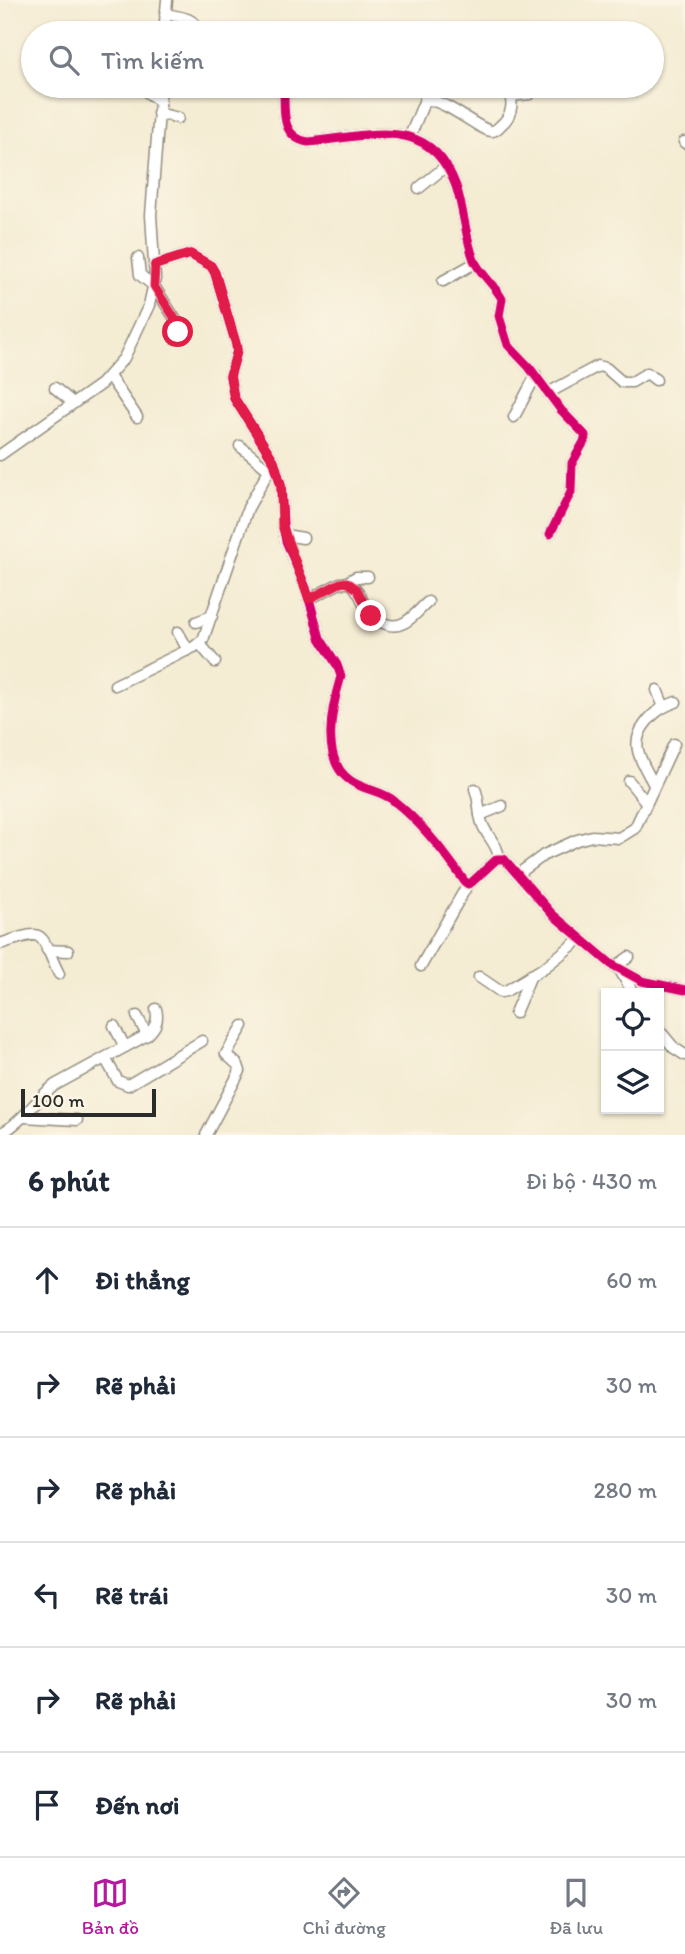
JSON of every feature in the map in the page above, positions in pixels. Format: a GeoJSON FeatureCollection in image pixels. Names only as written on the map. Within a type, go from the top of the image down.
{"type":"FeatureCollection","features":[{"type":"Feature","properties":{"kind":"street"},"geometry":{"type":"LineString","coordinates":[[165,21],[167,0]]}},
{"type":"Feature","properties":{"kind":"street"},"geometry":{"type":"LineString","coordinates":[[165,14],[192,21]]}},
{"type":"Feature","properties":{"kind":"street"},"geometry":{"type":"LineString","coordinates":[[0,455],[109,376],[124,358],[149,305],[154,286],[155,265],[151,215],[160,100],[157,98]]}},
{"type":"Feature","properties":{"kind":"street"},"geometry":{"type":"LineString","coordinates":[[285,98],[286,124],[289,132],[300,141],[399,133],[425,142],[445,167],[455,185],[475,263],[502,299],[499,316],[508,345],[585,435],[585,440],[572,463],[573,484],[550,534]]}},
{"type":"Feature","properties":{"kind":"street"},"geometry":{"type":"LineString","coordinates":[[410,136],[426,98]]}},
{"type":"Feature","properties":{"kind":"street"},"geometry":{"type":"LineString","coordinates":[[424,102],[437,102],[492,131],[509,116],[508,98]]}},
{"type":"Feature","properties":{"kind":"street"},"geometry":{"type":"LineString","coordinates":[[159,113],[178,118]]}},
{"type":"Feature","properties":{"kind":"street"},"geometry":{"type":"LineString","coordinates":[[419,188],[445,167]]}},
{"type":"Feature","properties":{"kind":"street"},"geometry":{"type":"LineString","coordinates":[[155,265],[190,254],[211,266],[215,273],[236,344],[237,351],[230,376],[234,398],[281,485],[282,525],[285,535],[309,599],[320,638],[341,676],[332,716],[332,747],[336,765],[350,781],[391,798],[403,808],[468,884]]}},
{"type":"Feature","properties":{"kind":"street"},"geometry":{"type":"LineString","coordinates":[[138,258],[140,275],[154,286],[179,325],[174,338]]}},
{"type":"Feature","properties":{"kind":"street"},"geometry":{"type":"LineString","coordinates":[[443,281],[475,263]]}},
{"type":"Feature","properties":{"kind":"street"},"geometry":{"type":"LineString","coordinates":[[548,393],[598,366],[606,368],[622,382],[632,382],[647,373],[656,380]]}},
{"type":"Feature","properties":{"kind":"street"},"geometry":{"type":"LineString","coordinates":[[109,376],[137,417]]}},
{"type":"Feature","properties":{"kind":"street"},"geometry":{"type":"LineString","coordinates":[[514,416],[536,376]]}},
{"type":"Feature","properties":{"kind":"street"},"geometry":{"type":"LineString","coordinates":[[55,388],[73,403]]}},
{"type":"Feature","properties":{"kind":"street"},"geometry":{"type":"LineString","coordinates":[[240,446],[271,466]]}},
{"type":"Feature","properties":{"kind":"street"},"geometry":{"type":"LineString","coordinates":[[115,685],[200,644],[248,508],[271,466]]}},
{"type":"Feature","properties":{"kind":"street"},"geometry":{"type":"LineString","coordinates":[[285,535],[303,538]]}},
{"type":"Feature","properties":{"kind":"street"},"geometry":{"type":"LineString","coordinates":[[309,599],[356,577],[368,577]]}},
{"type":"Feature","properties":{"kind":"street"},"geometry":{"type":"LineString","coordinates":[[347,582],[357,589],[371,616],[392,626],[403,625],[428,602]]}},
{"type":"Feature","properties":{"kind":"street"},"geometry":{"type":"LineString","coordinates":[[196,622],[212,616]]}},
{"type":"Feature","properties":{"kind":"street"},"geometry":{"type":"LineString","coordinates":[[178,632],[188,650]]}},
{"type":"Feature","properties":{"kind":"street"},"geometry":{"type":"LineString","coordinates":[[200,644],[215,662]]}},
{"type":"Feature","properties":{"kind":"street"},"geometry":{"type":"LineString","coordinates":[[657,690],[664,707]]}},
{"type":"Feature","properties":{"kind":"street"},"geometry":{"type":"LineString","coordinates":[[654,785],[638,753],[636,741],[638,734],[654,713],[676,702]]}},
{"type":"Feature","properties":{"kind":"street"},"geometry":{"type":"LineString","coordinates":[[518,874],[544,855],[577,839],[593,836],[619,838],[628,834],[635,828],[674,744]]}},
{"type":"Feature","properties":{"kind":"street"},"geometry":{"type":"LineString","coordinates":[[629,781],[646,802]]}},
{"type":"Feature","properties":{"kind":"street"},"geometry":{"type":"LineString","coordinates":[[475,789],[480,815],[487,834],[498,849],[499,858]]}},
{"type":"Feature","properties":{"kind":"street"},"geometry":{"type":"LineString","coordinates":[[480,815],[502,806]]}},
{"type":"Feature","properties":{"kind":"street"},"geometry":{"type":"LineString","coordinates":[[421,966],[468,884],[499,858]]}},
{"type":"Feature","properties":{"kind":"street"},"geometry":{"type":"LineString","coordinates":[[499,858],[504,859],[537,898],[580,939],[618,969],[642,981],[685,990]]}},
{"type":"Feature","properties":{"kind":"street"},"geometry":{"type":"LineString","coordinates":[[0,944],[33,933],[41,937],[59,974]]}},
{"type":"Feature","properties":{"kind":"street"},"geometry":{"type":"LineString","coordinates":[[478,976],[501,992],[555,959],[580,939]]}},
{"type":"Feature","properties":{"kind":"street"},"geometry":{"type":"LineString","coordinates":[[47,950],[68,951]]}},
{"type":"Feature","properties":{"kind":"street"},"geometry":{"type":"LineString","coordinates":[[618,969],[629,957]]}},
{"type":"Feature","properties":{"kind":"street"},"geometry":{"type":"LineString","coordinates":[[618,969],[630,988]]}},
{"type":"Feature","properties":{"kind":"street"},"geometry":{"type":"LineString","coordinates":[[515,1013],[531,975]]}},
{"type":"Feature","properties":{"kind":"street"},"geometry":{"type":"LineString","coordinates":[[0,1134],[23,1117],[44,1093],[55,1085],[147,1035],[157,1021],[156,1009]]}},
{"type":"Feature","properties":{"kind":"street"},"geometry":{"type":"LineString","coordinates":[[137,1016],[147,1035]]}},
{"type":"Feature","properties":{"kind":"street"},"geometry":{"type":"LineString","coordinates":[[114,1026],[125,1047]]}},
{"type":"Feature","properties":{"kind":"street"},"geometry":{"type":"LineString","coordinates":[[206,1135],[240,1071],[238,1065],[226,1054],[243,1026]]}},
{"type":"Feature","properties":{"kind":"street"},"geometry":{"type":"LineString","coordinates":[[664,1036],[674,1048],[685,1055]]}},
{"type":"Feature","properties":{"kind":"street"},"geometry":{"type":"LineString","coordinates":[[105,1058],[118,1081],[128,1085],[202,1041]]}},
{"type":"Feature","properties":{"kind":"street"},"geometry":{"type":"LineString","coordinates":[[23,1117],[77,1120]]}},
{"type":"Feature","properties":{"kind":"cycle path"},"geometry":{"type":"LineString","coordinates":[[284,98],[288,128],[299,139],[308,142],[394,134],[413,138],[430,147],[444,163],[456,186],[474,260],[502,299],[499,316],[508,345],[585,435],[585,440],[572,463],[571,492],[550,534]]}},
{"type":"Feature","properties":{"kind":"cycle path"},"geometry":{"type":"LineString","coordinates":[[155,265],[190,254],[211,266],[215,273],[236,344],[237,351],[230,376],[234,398],[274,461],[281,485],[286,541],[306,588],[320,638],[341,676],[334,702],[331,732],[331,746],[341,772],[351,781],[389,798],[404,810],[433,839],[468,884],[497,859],[504,859],[552,914],[611,964],[642,981],[685,990]]}},
{"type":"Feature","properties":{"kind":"route"},"geometry":{"type":"LineString","coordinates":[[178,332],[179,325],[154,286],[155,265],[190,254],[211,266],[215,273],[236,344],[237,351],[230,376],[234,398],[274,461],[281,485],[282,525],[286,541],[309,599],[347,582],[357,589],[371,616]]}}]}
